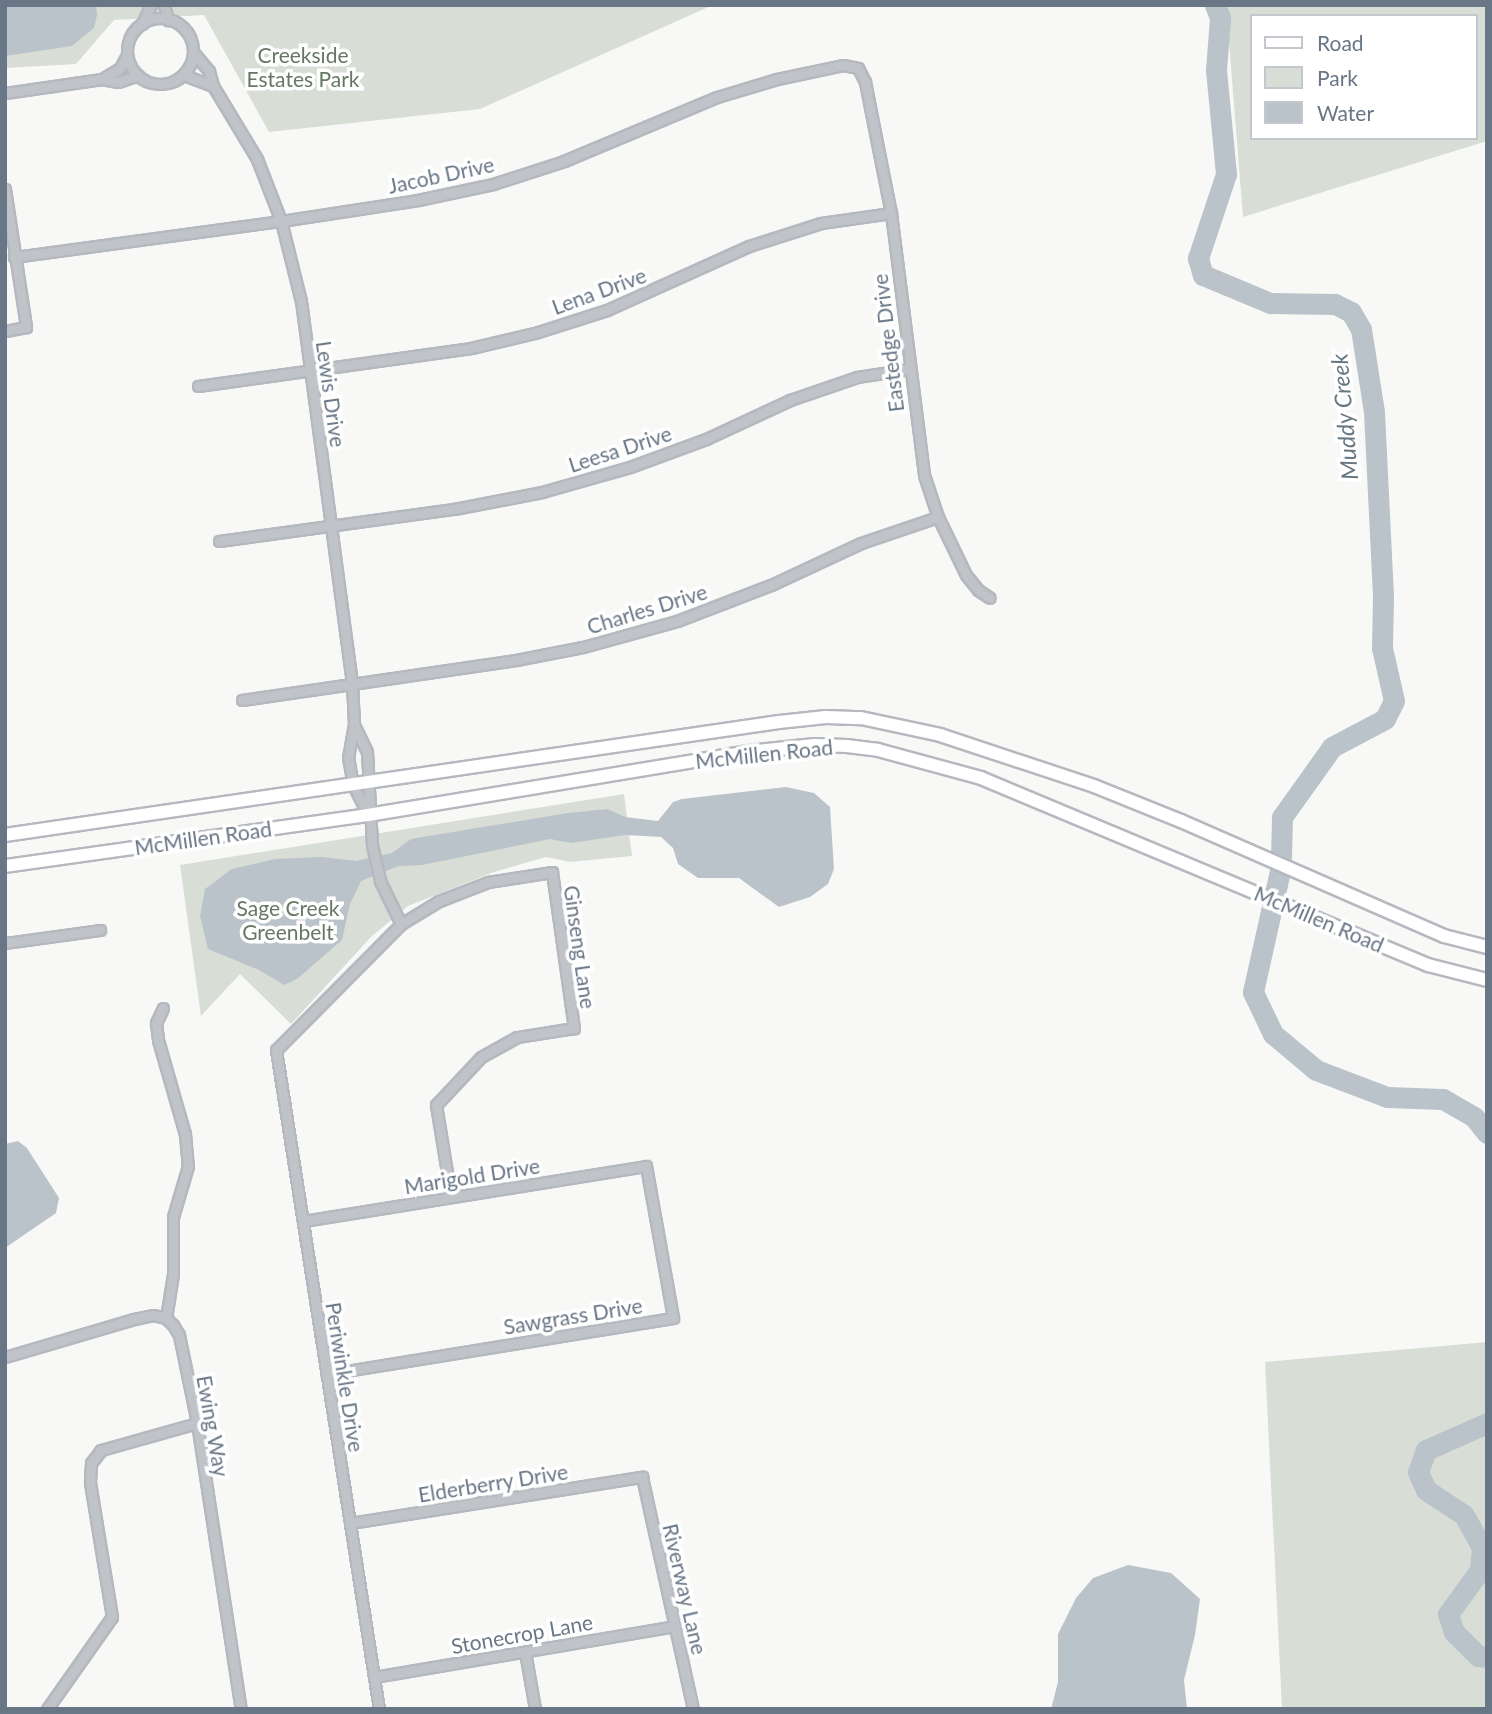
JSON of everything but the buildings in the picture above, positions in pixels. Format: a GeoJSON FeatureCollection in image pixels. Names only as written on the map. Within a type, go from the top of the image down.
{"type":"FeatureCollection","features":[{"type":"Feature","properties":{"kind":"main road","name":"McMillen Road"},"geometry":{"type":"LineString","coordinates":[[5,835],[779,722],[826,717],[861,718],[952,738],[1094,786],[1181,821],[1444,936],[1487,947]]}},
{"type":"Feature","properties":{"kind":"main road","name":"McMillen Road"},"geometry":{"type":"LineString","coordinates":[[5,866],[368,815],[748,752],[815,745],[878,750],[981,778],[1428,965],[1487,980]]}},
{"type":"Feature","properties":{"kind":"street"},"geometry":{"type":"LineString","coordinates":[[102,79],[120,68],[127,55],[128,42],[142,24],[151,5]]}},
{"type":"Feature","properties":{"kind":"street"},"geometry":{"type":"LineString","coordinates":[[164,5],[168,20]]}},
{"type":"Feature","properties":{"kind":"street"},"geometry":{"type":"LineString","coordinates":[[127,55],[138,75],[160,84],[184,75],[190,65],[193,44],[185,30],[168,20],[142,24]]}},
{"type":"Feature","properties":{"kind":"street","name":"Lewis Drive"},"geometry":{"type":"LineString","coordinates":[[193,52],[209,71],[213,86],[257,159],[281,221],[300,301],[352,684],[354,724],[348,757],[353,785],[368,815]]}},
{"type":"Feature","properties":{"kind":"street","name":"Jacob Drive"},"geometry":{"type":"LineString","coordinates":[[14,257],[281,221],[418,200],[493,184],[564,161],[717,97],[777,79],[843,65],[858,68]]}},
{"type":"Feature","properties":{"kind":"street","name":"Eastedge Drive"},"geometry":{"type":"LineString","coordinates":[[858,68],[865,82],[891,213],[918,446],[938,517],[966,575],[978,590],[990,598]]}},
{"type":"Feature","properties":{"kind":"street"},"geometry":{"type":"LineString","coordinates":[[5,93],[102,79],[118,82],[138,75]]}},
{"type":"Feature","properties":{"kind":"street"},"geometry":{"type":"LineString","coordinates":[[184,75],[213,86]]}},
{"type":"Feature","properties":{"kind":"street"},"geometry":{"type":"LineString","coordinates":[[5,189],[26,327],[5,331]]}},
{"type":"Feature","properties":{"kind":"street","name":"Lena Drive"},"geometry":{"type":"LineString","coordinates":[[198,386],[471,348],[538,332],[607,310],[749,246],[821,223],[891,213]]}},
{"type":"Feature","properties":{"kind":"street","name":"Leesa Drive"},"geometry":{"type":"LineString","coordinates":[[219,541],[454,509],[542,492],[630,467],[706,439],[790,400],[857,377],[909,369]]}},
{"type":"Feature","properties":{"kind":"street","name":"Charles Drive"},"geometry":{"type":"LineString","coordinates":[[242,700],[516,660],[583,647],[677,621],[771,585],[861,543],[938,517]]}},
{"type":"Feature","properties":{"kind":"street","name":"Lewis Drive"},"geometry":{"type":"LineString","coordinates":[[354,724],[367,752],[371,783],[368,815],[380,881],[401,924]]}},
{"type":"Feature","properties":{"kind":"street","name":"Ginseng Lane"},"geometry":{"type":"LineString","coordinates":[[401,924],[439,901],[488,882],[552,872],[574,1028],[517,1037],[481,1058],[436,1105],[451,1197]]}},
{"type":"Feature","properties":{"kind":"street","name":"Periwinkle Drive"},"geometry":{"type":"LineString","coordinates":[[379,1709],[276,1050],[401,924]]}},
{"type":"Feature","properties":{"kind":"street"},"geometry":{"type":"LineString","coordinates":[[5,943],[100,930]]}},
{"type":"Feature","properties":{"kind":"street"},"geometry":{"type":"LineString","coordinates":[[5,1357],[134,1318],[153,1315],[166,1318],[173,1274],[173,1216],[188,1166],[184,1134],[158,1040],[156,1023],[163,1007]]}},
{"type":"Feature","properties":{"kind":"street","name":"Marigold Drive"},"geometry":{"type":"LineString","coordinates":[[303,1221],[646,1166]]}},
{"type":"Feature","properties":{"kind":"street","name":"Sawgrass Drive"},"geometry":{"type":"LineString","coordinates":[[327,1374],[673,1318],[646,1166]]}},
{"type":"Feature","properties":{"kind":"street","name":"Ewing Way"},"geometry":{"type":"LineString","coordinates":[[166,1318],[179,1335],[197,1423],[241,1709]]}},
{"type":"Feature","properties":{"kind":"street"},"geometry":{"type":"LineString","coordinates":[[47,1709],[112,1617],[90,1482],[91,1463],[101,1450],[197,1423]]}},
{"type":"Feature","properties":{"kind":"street","name":"Elderberry Drive"},"geometry":{"type":"LineString","coordinates":[[350,1524],[642,1477]]}},
{"type":"Feature","properties":{"kind":"street","name":"Riverway Lane"},"geometry":{"type":"LineString","coordinates":[[642,1477],[693,1709]]}},
{"type":"Feature","properties":{"kind":"street","name":"Stonecrop Lane"},"geometry":{"type":"LineString","coordinates":[[374,1677],[675,1626]]}},
{"type":"Feature","properties":{"kind":"street"},"geometry":{"type":"LineString","coordinates":[[525,1652],[535,1709]]}},
{"type":"Feature","properties":{"kind":"green space","name":"Creekside Estates Park"},"geometry":{"type":"Polygon","coordinates":[[[5,5],[713,5],[480,109],[269,132],[204,15],[114,20],[76,64],[5,68],[5,5]]]}},
{"type":"Feature","properties":{"kind":"green space"},"geometry":{"type":"Polygon","coordinates":[[[1226,5],[1487,5],[1487,141],[1243,217],[1226,5]]]}},
{"type":"Feature","properties":{"kind":"green space","name":"Sage Creek Greenbelt"},"geometry":{"type":"Polygon","coordinates":[[[624,794],[632,856],[570,862],[546,857],[494,872],[408,906],[371,937],[291,1024],[240,974],[201,1016],[180,865],[624,794]]]}},
{"type":"Feature","properties":{"kind":"green space"},"geometry":{"type":"Polygon","coordinates":[[[1487,1342],[1487,1709],[1282,1709],[1265,1362],[1487,1342]]]}},
{"type":"Feature","properties":{"kind":"water"},"geometry":{"type":"Polygon","coordinates":[[[5,5],[96,5],[97,15],[94,28],[72,46],[5,56],[5,5]]]}},
{"type":"Feature","properties":{"kind":"water"},"geometry":{"type":"Polygon","coordinates":[[[786,787],[814,793],[830,807],[834,869],[828,884],[810,897],[779,907],[739,878],[698,878],[678,864],[673,848],[661,837],[625,835],[571,843],[550,839],[422,865],[399,866],[361,881],[350,904],[342,940],[297,979],[284,985],[259,970],[208,949],[200,916],[205,889],[232,869],[275,859],[322,857],[356,861],[392,853],[411,839],[568,813],[607,809],[625,817],[658,821],[673,802],[682,799],[786,787]]]}},
{"type":"Feature","properties":{"kind":"water"},"geometry":{"type":"Polygon","coordinates":[[[18,1141],[27,1148],[59,1198],[56,1213],[5,1248],[5,1144],[18,1141]]]}},
{"type":"Feature","properties":{"kind":"water"},"geometry":{"type":"Polygon","coordinates":[[[1128,1565],[1171,1573],[1200,1599],[1184,1680],[1187,1709],[1051,1709],[1058,1682],[1058,1634],[1076,1598],[1093,1578],[1128,1565]]]}},
{"type":"Feature","properties":{"kind":"waterway","name":"Muddy Creek"},"geometry":{"type":"LineString","coordinates":[[1215,5],[1220,18],[1216,70],[1226,174],[1198,258],[1203,275],[1270,303],[1335,304],[1351,312],[1361,329],[1374,412],[1383,596],[1382,648],[1394,701],[1385,719],[1332,747],[1282,817],[1281,857]]}},
{"type":"Feature","properties":{"kind":"waterway","name":"Muddy Creek"},"geometry":{"type":"LineString","coordinates":[[1280,871],[1253,992],[1273,1034],[1316,1070],[1387,1097],[1443,1099],[1474,1117],[1487,1133]]}},
{"type":"Feature","properties":{"kind":"waterway","name":"Muddy Creek"},"geometry":{"type":"LineString","coordinates":[[1487,1423],[1426,1450],[1418,1472],[1426,1490],[1464,1515],[1482,1547],[1480,1570],[1448,1614],[1454,1632],[1478,1656],[1487,1657]]}}]}
